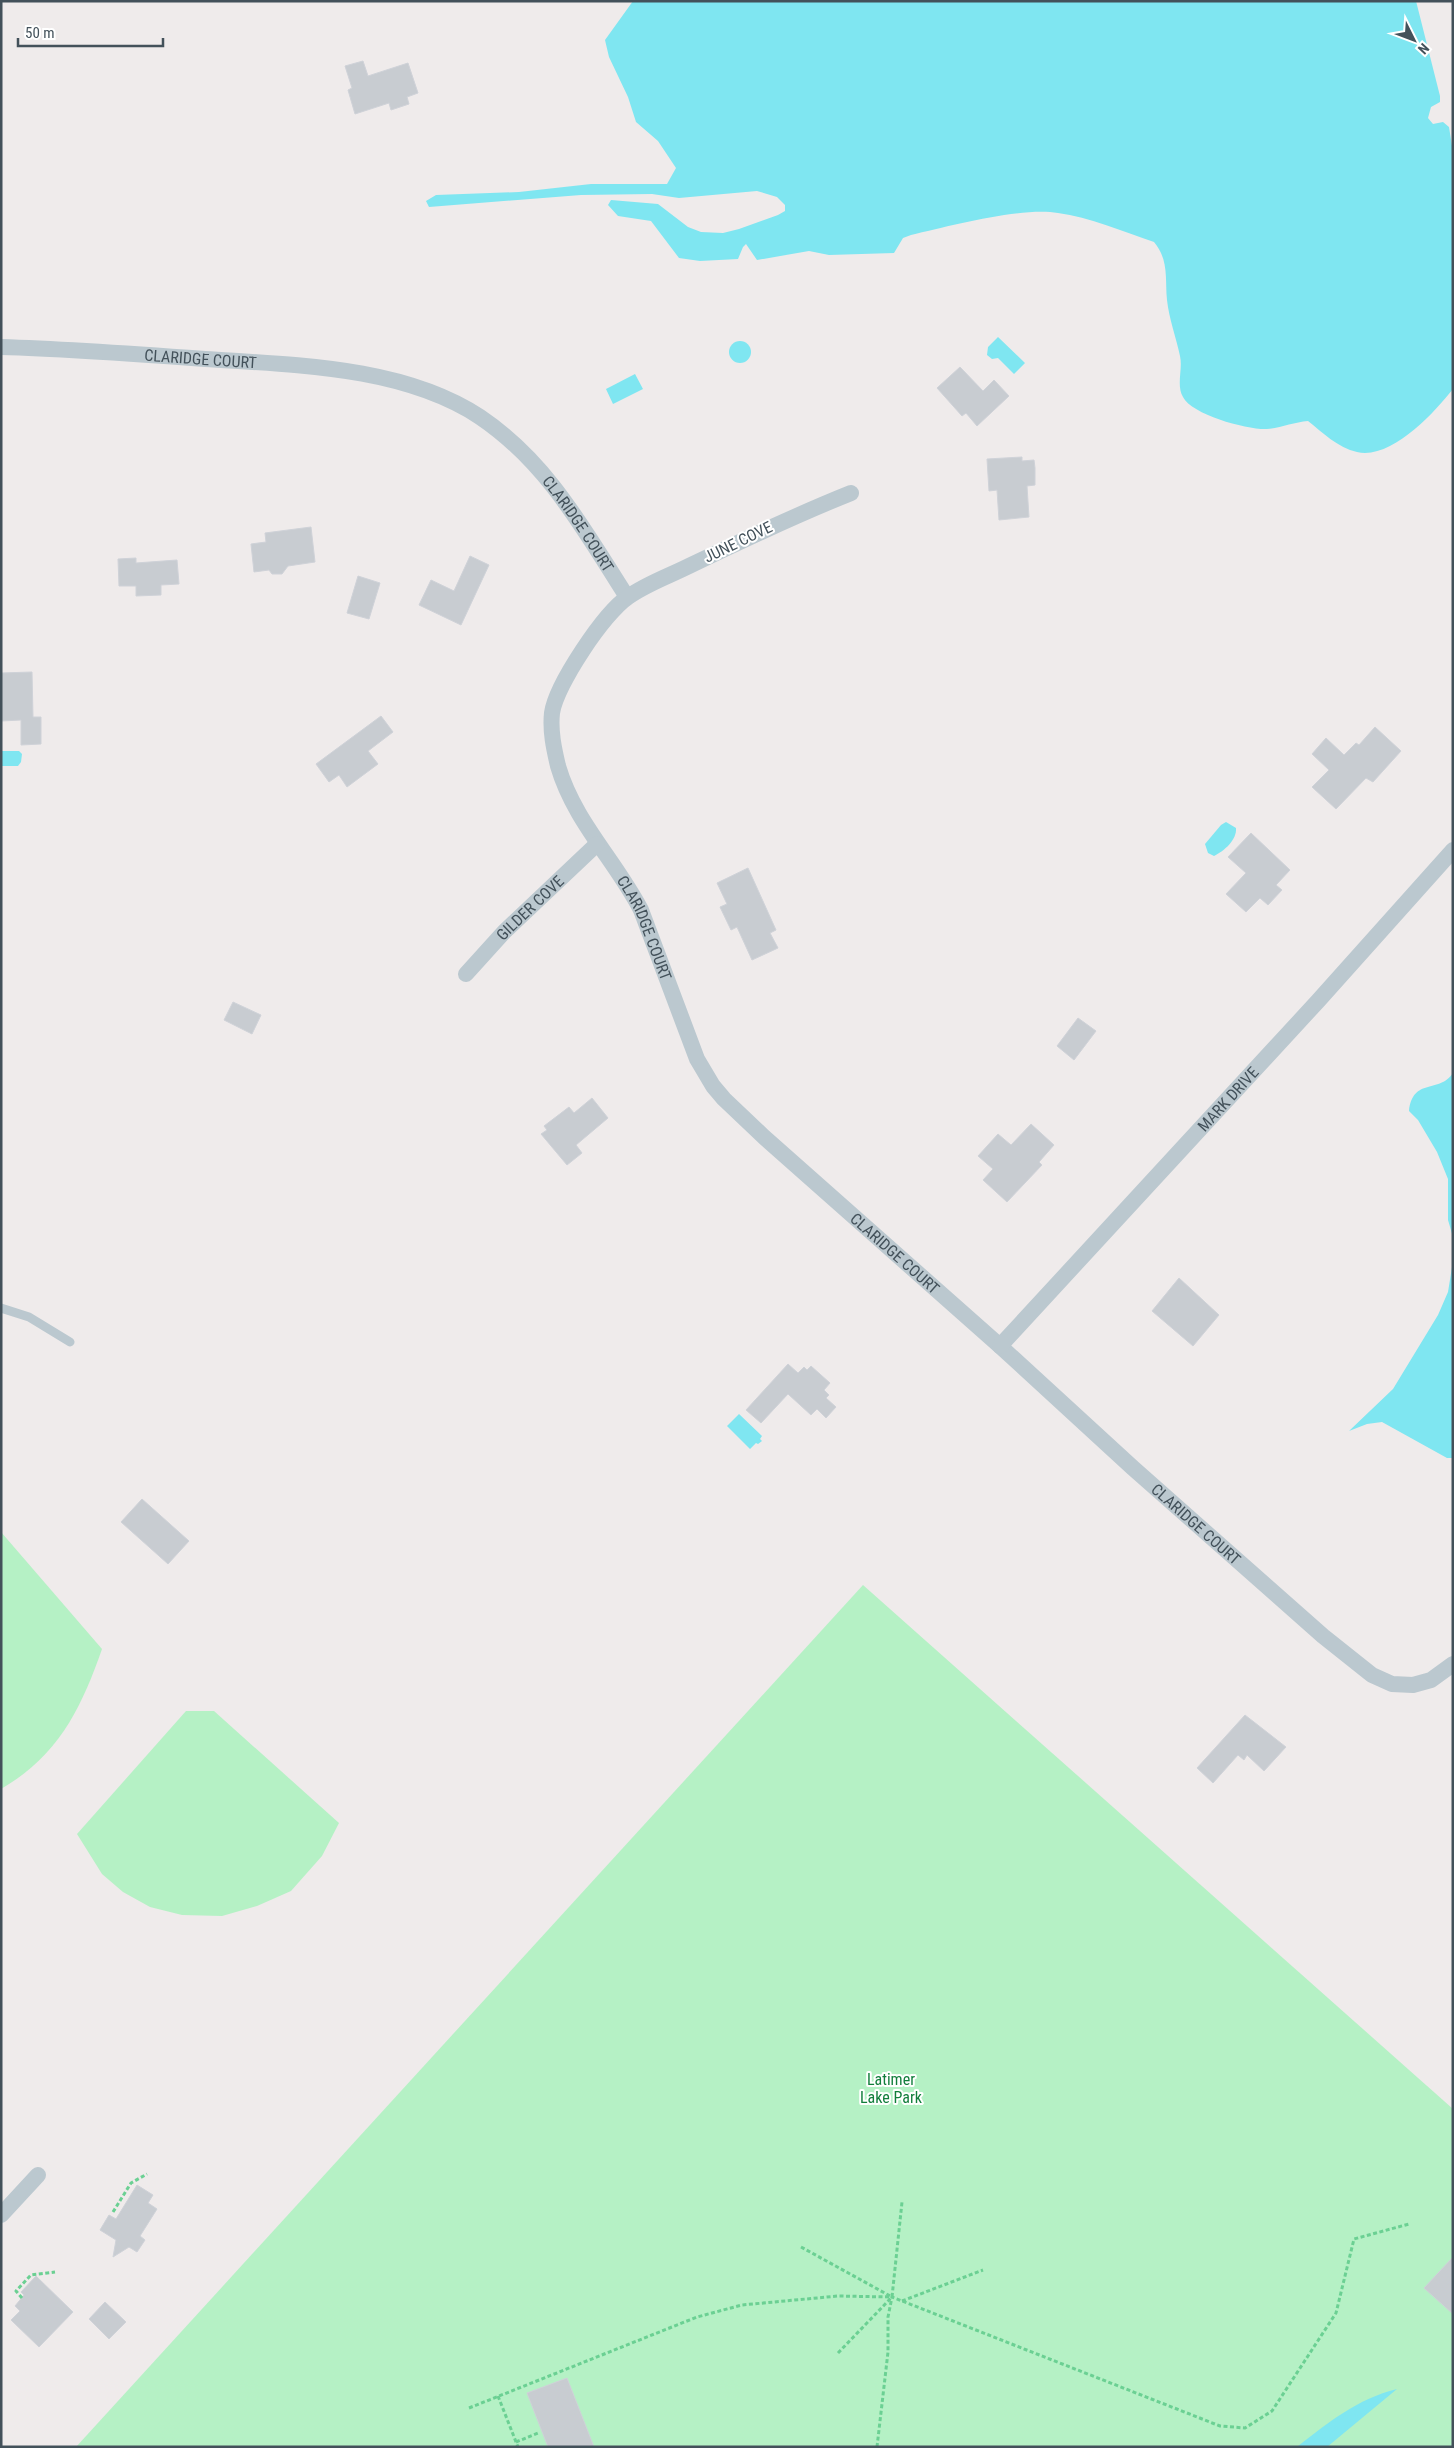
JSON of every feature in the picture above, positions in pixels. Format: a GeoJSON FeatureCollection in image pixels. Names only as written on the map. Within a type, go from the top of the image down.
{"type":"FeatureCollection","features":[{"type":"Feature","properties":{"kind":"street","name":"CLARIDGE COURT"},"geometry":{"type":"LineString","coordinates":[[1,347],[77,349],[305,367],[374,376],[437,395],[481,418],[543,473],[564,498],[627,597],[601,626],[570,670],[552,714],[553,743],[564,782],[582,820],[597,844],[629,886],[641,910],[697,1059],[713,1086],[764,1137],[1000,1346],[1061,1404],[1323,1636],[1372,1675],[1392,1684],[1413,1686],[1432,1680],[1453,1664]]}},
{"type":"Feature","properties":{"kind":"street","name":"JUNE COVE"},"geometry":{"type":"LineString","coordinates":[[627,597],[787,518],[851,493]]}},
{"type":"Feature","properties":{"kind":"street","name":"GILDER COVE"},"geometry":{"type":"LineString","coordinates":[[466,974],[504,932],[597,844]]}},
{"type":"Feature","properties":{"kind":"street","name":"MARK DRIVE"},"geometry":{"type":"LineString","coordinates":[[1000,1346],[1318,1001],[1453,850]]}},
{"type":"Feature","properties":{"kind":"street"},"geometry":{"type":"LineString","coordinates":[[1,2215],[38,2175]]}},
{"type":"Feature","properties":{"kind":"lane"},"geometry":{"type":"LineString","coordinates":[[1,1308],[29,1317],[51,1328],[70,1342]]}},
{"type":"Feature","properties":{"kind":"path"},"geometry":{"type":"LineString","coordinates":[[113,2212],[131,2183],[147,2174]]}},
{"type":"Feature","properties":{"kind":"path"},"geometry":{"type":"LineString","coordinates":[[878,2447],[888,2352],[888,2317],[892,2297],[902,2202]]}},
{"type":"Feature","properties":{"kind":"path"},"geometry":{"type":"LineString","coordinates":[[801,2247],[901,2301],[1220,2426],[1245,2428],[1272,2411],[1336,2313],[1354,2239],[1409,2224]]}},
{"type":"Feature","properties":{"kind":"path"},"geometry":{"type":"LineString","coordinates":[[901,2301],[983,2270]]}},
{"type":"Feature","properties":{"kind":"path"},"geometry":{"type":"LineString","coordinates":[[22,2298],[16,2291],[31,2275],[55,2272]]}},
{"type":"Feature","properties":{"kind":"path"},"geometry":{"type":"LineString","coordinates":[[469,2408],[706,2314],[742,2305],[838,2296],[892,2297]]}},
{"type":"Feature","properties":{"kind":"path"},"geometry":{"type":"LineString","coordinates":[[838,2353],[892,2297]]}},
{"type":"Feature","properties":{"kind":"path"},"geometry":{"type":"LineString","coordinates":[[498,2396],[517,2445],[538,2433]]}},
{"type":"Feature","properties":{"kind":"green space"},"geometry":{"type":"Polygon","coordinates":[[[1,1532],[102,1649],[85,1692],[65,1729],[38,1762],[1,1789],[1,1532]]]}},
{"type":"Feature","properties":{"kind":"green space","name":"Latimer Lake Park"},"geometry":{"type":"Polygon","coordinates":[[[863,1585],[1453,2109],[1453,2447],[76,2447],[863,1585]]]}},
{"type":"Feature","properties":{"kind":"green space"},"geometry":{"type":"Polygon","coordinates":[[[186,1711],[214,1711],[339,1823],[322,1856],[291,1891],[257,1906],[222,1916],[182,1915],[150,1907],[123,1892],[102,1874],[77,1834],[186,1711]]]}},
{"type":"Feature","properties":{"kind":"water"},"geometry":{"type":"Polygon","coordinates":[[[633,1],[1416,1],[1440,96],[1440,102],[1431,107],[1428,118],[1433,124],[1443,122],[1449,127],[1453,152],[1453,389],[1435,410],[1411,432],[1384,449],[1370,453],[1357,452],[1343,447],[1308,421],[1258,429],[1221,420],[1197,410],[1188,404],[1181,392],[1180,356],[1168,307],[1164,262],[1159,249],[1154,242],[1094,221],[1070,215],[1042,212],[1024,213],[965,223],[903,238],[894,253],[829,255],[809,251],[757,260],[746,244],[738,259],[700,261],[679,258],[651,221],[618,216],[608,205],[611,200],[658,204],[688,227],[701,232],[723,233],[778,215],[785,211],[785,205],[777,197],[757,191],[679,198],[652,194],[581,195],[429,207],[426,201],[436,195],[519,192],[591,184],[667,184],[676,168],[658,141],[636,122],[628,97],[609,57],[605,40],[633,1]]]}},
{"type":"Feature","properties":{"kind":"water"},"geometry":{"type":"Polygon","coordinates":[[[998,337],[1025,363],[1014,374],[998,358],[992,359],[987,355],[988,347],[998,337]]]}},
{"type":"Feature","properties":{"kind":"water"},"geometry":{"type":"Polygon","coordinates":[[[740,341],[750,348],[751,352],[744,362],[740,363],[730,356],[729,352],[736,342],[740,341]]]}},
{"type":"Feature","properties":{"kind":"water"},"geometry":{"type":"Polygon","coordinates":[[[635,374],[643,389],[613,404],[606,389],[635,374]]]}},
{"type":"Feature","properties":{"kind":"water"},"geometry":{"type":"Polygon","coordinates":[[[1,751],[19,751],[22,754],[21,762],[18,766],[1,766],[1,751]]]}},
{"type":"Feature","properties":{"kind":"water"},"geometry":{"type":"Polygon","coordinates":[[[1226,822],[1236,828],[1236,832],[1226,848],[1214,856],[1208,853],[1205,844],[1221,825],[1226,822]]]}},
{"type":"Feature","properties":{"kind":"water"},"geometry":{"type":"Polygon","coordinates":[[[1453,1073],[1453,1237],[1448,1220],[1448,1179],[1437,1152],[1418,1120],[1409,1111],[1411,1100],[1416,1094],[1421,1090],[1441,1083],[1453,1073]]]}},
{"type":"Feature","properties":{"kind":"water"},"geometry":{"type":"Polygon","coordinates":[[[1453,1261],[1453,1458],[1447,1458],[1382,1422],[1367,1424],[1349,1431],[1393,1389],[1438,1315],[1448,1292],[1453,1261]]]}},
{"type":"Feature","properties":{"kind":"water"},"geometry":{"type":"Polygon","coordinates":[[[739,1414],[762,1436],[760,1439],[762,1441],[758,1444],[756,1443],[750,1449],[727,1426],[739,1414]]]}},
{"type":"Feature","properties":{"kind":"water"},"geometry":{"type":"Polygon","coordinates":[[[1397,2389],[1327,2447],[1297,2447],[1332,2420],[1356,2405],[1397,2389]]]}},
{"type":"Feature","properties":{"kind":"building"},"geometry":{"type":"Polygon","coordinates":[[[363,61],[368,76],[408,63],[418,93],[407,97],[409,104],[391,110],[389,103],[355,114],[348,90],[352,88],[345,66],[363,61]]]}},
{"type":"Feature","properties":{"kind":"building"},"geometry":{"type":"Polygon","coordinates":[[[960,367],[983,391],[994,380],[1009,396],[977,426],[966,413],[962,416],[937,388],[960,367]]]}},
{"type":"Feature","properties":{"kind":"building"},"geometry":{"type":"Polygon","coordinates":[[[1022,457],[1022,461],[1034,460],[1035,468],[1035,485],[1027,486],[1029,517],[999,520],[997,490],[989,491],[987,459],[1022,457]]]}},
{"type":"Feature","properties":{"kind":"building"},"geometry":{"type":"Polygon","coordinates":[[[311,527],[315,562],[288,566],[282,574],[272,574],[269,570],[254,572],[251,544],[266,542],[265,533],[311,527]]]}},
{"type":"Feature","properties":{"kind":"building"},"geometry":{"type":"Polygon","coordinates":[[[470,556],[489,565],[461,625],[419,605],[431,580],[454,591],[470,556]]]}},
{"type":"Feature","properties":{"kind":"building"},"geometry":{"type":"Polygon","coordinates":[[[136,558],[136,563],[177,560],[179,584],[161,585],[161,595],[136,596],[136,586],[119,586],[118,559],[136,558]]]}},
{"type":"Feature","properties":{"kind":"building"},"geometry":{"type":"Polygon","coordinates":[[[358,576],[380,583],[369,619],[347,613],[358,576]]]}},
{"type":"Feature","properties":{"kind":"building"},"geometry":{"type":"Polygon","coordinates":[[[32,672],[33,717],[41,717],[41,744],[21,745],[21,720],[1,721],[1,673],[32,672]]]}},
{"type":"Feature","properties":{"kind":"building"},"geometry":{"type":"Polygon","coordinates":[[[381,716],[393,732],[368,751],[378,764],[347,787],[339,775],[329,782],[316,764],[381,716]]]}},
{"type":"Feature","properties":{"kind":"building"},"geometry":{"type":"Polygon","coordinates":[[[1375,727],[1401,751],[1373,782],[1366,778],[1336,809],[1312,787],[1329,770],[1312,754],[1326,738],[1344,755],[1356,743],[1359,745],[1375,727]]]}},
{"type":"Feature","properties":{"kind":"building"},"geometry":{"type":"Polygon","coordinates":[[[1251,833],[1290,870],[1276,885],[1282,890],[1268,905],[1260,898],[1246,912],[1226,894],[1246,873],[1228,857],[1251,833]]]}},
{"type":"Feature","properties":{"kind":"building"},"geometry":{"type":"Polygon","coordinates":[[[748,868],[776,930],[770,933],[778,948],[752,960],[737,927],[731,930],[720,907],[727,904],[717,883],[748,868]]]}},
{"type":"Feature","properties":{"kind":"building"},"geometry":{"type":"Polygon","coordinates":[[[233,1002],[261,1015],[252,1034],[224,1020],[233,1002]]]}},
{"type":"Feature","properties":{"kind":"building"},"geometry":{"type":"Polygon","coordinates":[[[1078,1018],[1096,1031],[1074,1060],[1057,1046],[1078,1018]]]}},
{"type":"Feature","properties":{"kind":"building"},"geometry":{"type":"Polygon","coordinates":[[[592,1098],[608,1118],[576,1145],[582,1153],[567,1165],[541,1134],[547,1130],[544,1126],[569,1107],[574,1113],[592,1098]]]}},
{"type":"Feature","properties":{"kind":"building"},"geometry":{"type":"Polygon","coordinates":[[[1031,1124],[1054,1145],[1039,1162],[1042,1165],[1007,1202],[983,1180],[993,1169],[978,1156],[998,1134],[1011,1145],[1031,1124]]]}},
{"type":"Feature","properties":{"kind":"building"},"geometry":{"type":"Polygon","coordinates":[[[1179,1278],[1219,1315],[1193,1346],[1152,1311],[1179,1278]]]}},
{"type":"Feature","properties":{"kind":"building"},"geometry":{"type":"Polygon","coordinates":[[[788,1364],[798,1373],[804,1367],[807,1370],[811,1366],[830,1383],[824,1390],[829,1395],[826,1398],[836,1407],[826,1418],[817,1409],[811,1415],[788,1394],[761,1423],[746,1410],[788,1364]]]}},
{"type":"Feature","properties":{"kind":"building"},"geometry":{"type":"Polygon","coordinates":[[[142,1499],[189,1541],[168,1564],[121,1522],[142,1499]]]}},
{"type":"Feature","properties":{"kind":"building"},"geometry":{"type":"Polygon","coordinates":[[[1245,1715],[1286,1747],[1264,1771],[1247,1755],[1244,1760],[1238,1755],[1213,1783],[1197,1768],[1245,1715]]]}},
{"type":"Feature","properties":{"kind":"building"},"geometry":{"type":"Polygon","coordinates":[[[137,2185],[153,2195],[148,2203],[157,2209],[140,2236],[145,2240],[137,2252],[129,2247],[113,2257],[116,2240],[100,2230],[109,2215],[116,2219],[137,2185]]]}},
{"type":"Feature","properties":{"kind":"building"},"geometry":{"type":"Polygon","coordinates":[[[1453,2257],[1453,2314],[1424,2288],[1453,2257]]]}},
{"type":"Feature","properties":{"kind":"building"},"geometry":{"type":"Polygon","coordinates":[[[36,2276],[73,2312],[39,2347],[11,2320],[20,2311],[15,2306],[24,2295],[21,2292],[36,2276]]]}},
{"type":"Feature","properties":{"kind":"building"},"geometry":{"type":"Polygon","coordinates":[[[105,2302],[126,2322],[109,2339],[89,2319],[105,2302]]]}},
{"type":"Feature","properties":{"kind":"building"},"geometry":{"type":"Polygon","coordinates":[[[567,2378],[594,2447],[548,2447],[527,2393],[567,2378]]]}}]}
